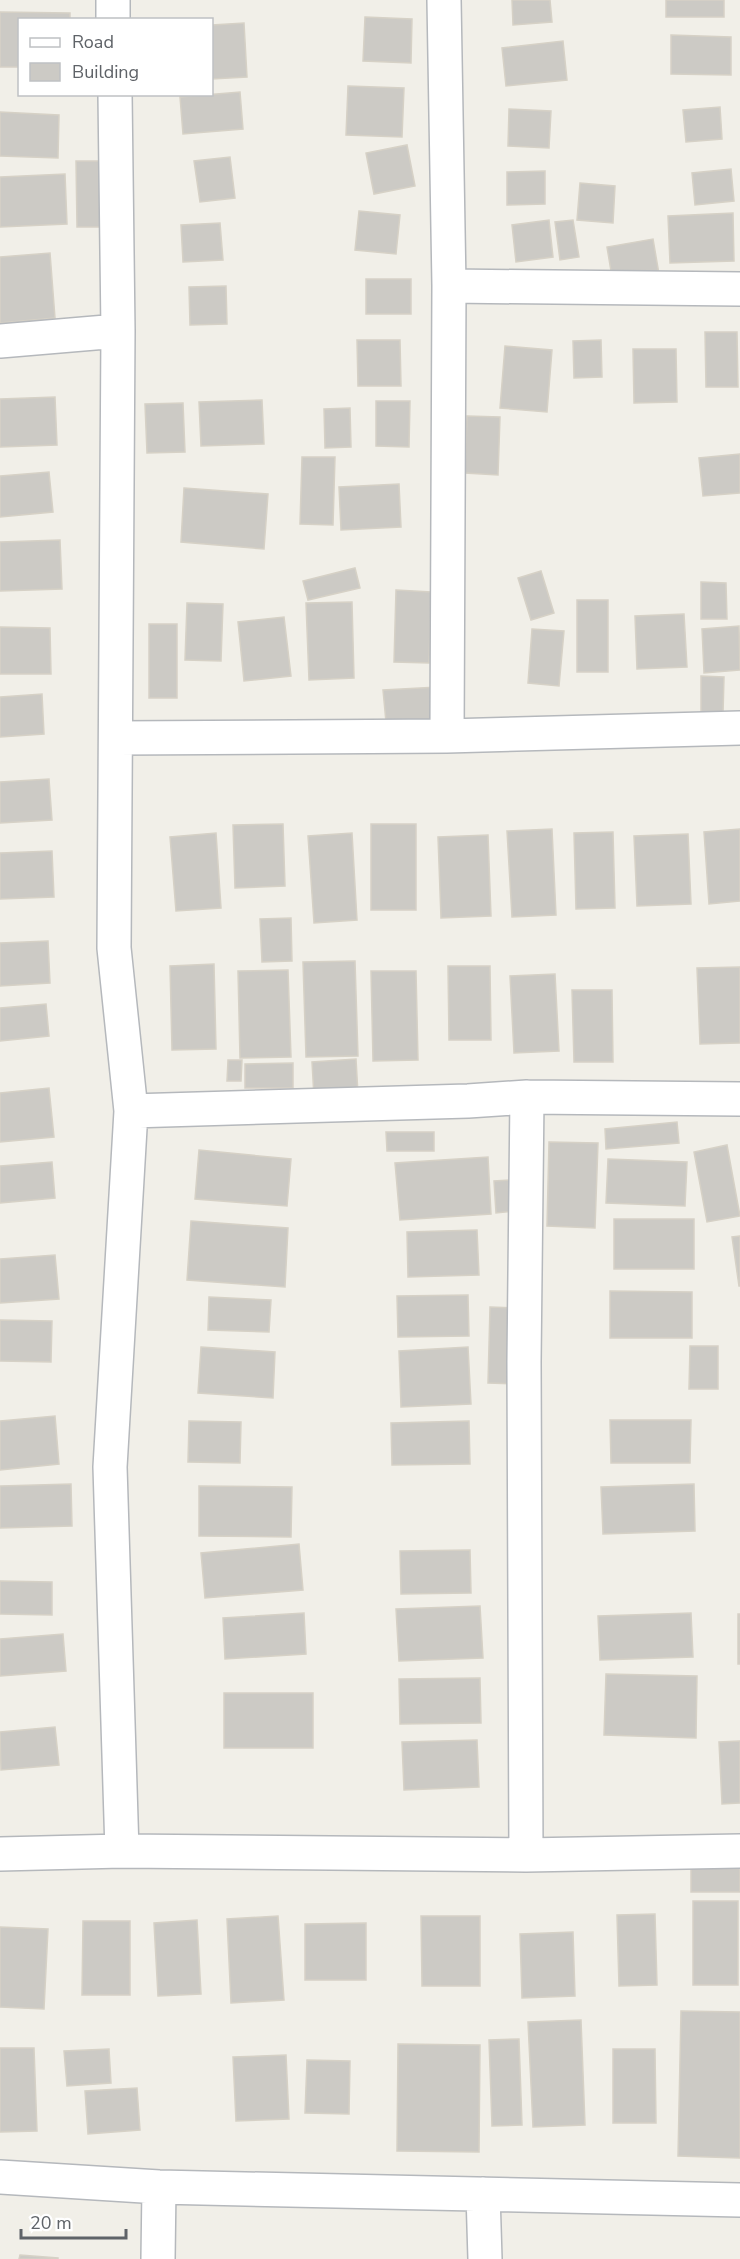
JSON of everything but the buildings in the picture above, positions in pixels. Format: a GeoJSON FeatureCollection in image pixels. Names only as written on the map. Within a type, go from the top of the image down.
{"type":"FeatureCollection","features":[{"type":"Feature","properties":{"kind":"street"},"geometry":{"type":"LineString","coordinates":[[113,0],[113,18]]}},
{"type":"Feature","properties":{"kind":"street"},"geometry":{"type":"LineString","coordinates":[[444,0],[449,286],[447,736]]}},
{"type":"Feature","properties":{"kind":"street"},"geometry":{"type":"LineString","coordinates":[[115,96],[118,331],[114,948],[131,1111],[110,1467],[122,1851]]}},
{"type":"Feature","properties":{"kind":"street"},"geometry":{"type":"LineString","coordinates":[[449,286],[740,289]]}},
{"type":"Feature","properties":{"kind":"street"},"geometry":{"type":"LineString","coordinates":[[0,341],[118,331]]}},
{"type":"Feature","properties":{"kind":"street"},"geometry":{"type":"LineString","coordinates":[[117,738],[447,736],[740,728]]}},
{"type":"Feature","properties":{"kind":"street"},"geometry":{"type":"LineString","coordinates":[[131,1111],[468,1101],[526,1097],[740,1099]]}},
{"type":"Feature","properties":{"kind":"street"},"geometry":{"type":"LineString","coordinates":[[526,1097],[524,1362],[526,1855]]}},
{"type":"Feature","properties":{"kind":"street"},"geometry":{"type":"LineString","coordinates":[[0,1854],[122,1851],[526,1855],[740,1851]]}},
{"type":"Feature","properties":{"kind":"street"},"geometry":{"type":"LineString","coordinates":[[0,2176],[159,2187],[336,2193],[740,2200]]}},
{"type":"Feature","properties":{"kind":"street"},"geometry":{"type":"LineString","coordinates":[[158,2259],[159,2187]]}},
{"type":"Feature","properties":{"kind":"street"},"geometry":{"type":"LineString","coordinates":[[483,2194],[485,2259]]}}]}
